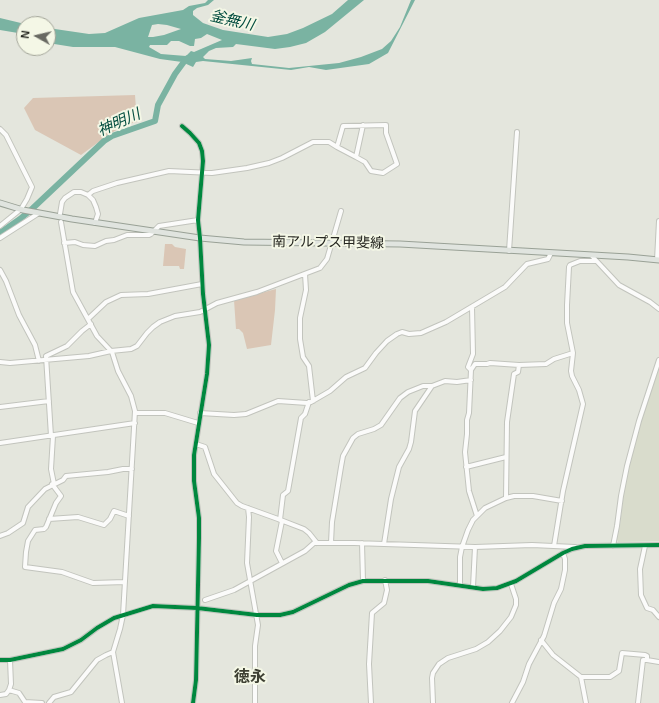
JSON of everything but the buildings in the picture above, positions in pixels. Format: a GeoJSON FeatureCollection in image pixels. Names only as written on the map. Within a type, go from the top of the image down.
{"type":"FeatureCollection","features":[{"type":"Feature","properties":{"kind":"main road","name":"南アルプス甲斐線"},"geometry":{"type":"LineString","coordinates":[[0,203],[37,213],[200,238],[244,242],[400,244],[658,260]]}},
{"type":"Feature","properties":{"kind":"street"},"geometry":{"type":"LineString","coordinates":[[88,195],[93,191],[111,185],[169,171],[203,174],[229,172],[269,163],[313,142],[329,142],[337,147],[366,162],[371,171],[382,173],[396,164],[386,133],[386,124],[343,126],[337,147]]}},
{"type":"Feature","properties":{"kind":"street"},"geometry":{"type":"LineString","coordinates":[[356,157],[363,125]]}},
{"type":"Feature","properties":{"kind":"street"},"geometry":{"type":"LineString","coordinates":[[182,126],[190,133],[200,146],[204,161],[198,220],[202,284],[209,349],[207,374],[194,455],[194,481],[199,525],[196,680],[193,703]]}},
{"type":"Feature","properties":{"kind":"street"},"geometry":{"type":"LineString","coordinates":[[0,129],[6,135],[32,187],[22,210],[0,226]]}},
{"type":"Feature","properties":{"kind":"street"},"geometry":{"type":"LineString","coordinates":[[509,251],[517,132]]}},
{"type":"Feature","properties":{"kind":"street"},"geometry":{"type":"LineString","coordinates":[[60,214],[62,202],[70,194],[78,192],[88,195],[93,200],[98,214],[95,222]]}},
{"type":"Feature","properties":{"kind":"street"},"geometry":{"type":"LineString","coordinates":[[0,362],[10,363],[39,361],[89,356],[111,351],[131,349],[137,346],[147,333],[160,322],[181,314],[200,312],[217,303],[257,292],[320,268],[327,259],[341,211]]}},
{"type":"Feature","properties":{"kind":"street"},"geometry":{"type":"LineString","coordinates":[[0,238],[37,213]]}},
{"type":"Feature","properties":{"kind":"street"},"geometry":{"type":"LineString","coordinates":[[64,243],[75,242],[83,245],[95,246],[127,235],[149,235],[159,226],[198,220]]}},
{"type":"Feature","properties":{"kind":"street"},"geometry":{"type":"LineString","coordinates":[[658,260],[659,221]]}},
{"type":"Feature","properties":{"kind":"street"},"geometry":{"type":"LineString","coordinates":[[61,222],[73,292],[101,342],[111,351],[118,371],[131,396],[135,413],[122,615],[120,629],[113,652],[122,703]]}},
{"type":"Feature","properties":{"kind":"street"},"geometry":{"type":"LineString","coordinates":[[200,413],[234,415],[246,414],[278,401],[311,402],[330,391],[346,377],[365,368],[387,341],[397,334],[402,332],[409,334],[421,333],[446,322],[505,287],[527,264],[548,259],[551,253]]}},
{"type":"Feature","properties":{"kind":"street"},"geometry":{"type":"LineString","coordinates":[[579,254],[580,261]]}},
{"type":"Feature","properties":{"kind":"street"},"geometry":{"type":"LineString","coordinates":[[591,255],[623,287],[650,302],[659,309]]}},
{"type":"Feature","properties":{"kind":"street"},"geometry":{"type":"LineString","coordinates":[[554,546],[563,491],[583,404],[571,371],[573,353],[567,323],[569,268],[570,265],[580,261],[596,261]]}},
{"type":"Feature","properties":{"kind":"street"},"geometry":{"type":"LineString","coordinates":[[0,270],[6,281],[19,315],[35,345],[39,361]]}},
{"type":"Feature","properties":{"kind":"street"},"geometry":{"type":"LineString","coordinates":[[282,563],[276,550],[283,495],[288,491],[301,418],[305,414],[311,402],[309,366],[302,354],[300,339],[300,318],[306,290],[305,274]]}},
{"type":"Feature","properties":{"kind":"street"},"geometry":{"type":"LineString","coordinates":[[88,320],[106,302],[121,295],[148,294],[202,284]]}},
{"type":"Feature","properties":{"kind":"street"},"geometry":{"type":"LineString","coordinates":[[472,307],[473,354],[468,367],[472,370]]}},
{"type":"Feature","properties":{"kind":"street"},"geometry":{"type":"LineString","coordinates":[[91,324],[67,346],[46,356],[52,436],[51,469],[53,484],[61,496],[56,503],[46,527],[44,529],[35,530],[28,541],[26,568],[62,572],[93,583],[125,582]]}},
{"type":"Feature","properties":{"kind":"street"},"geometry":{"type":"LineString","coordinates":[[477,516],[469,491],[465,452],[472,370],[475,364],[546,364],[554,359],[573,353]]}},
{"type":"Feature","properties":{"kind":"street"},"geometry":{"type":"LineString","coordinates":[[613,546],[627,466],[639,421],[659,360]]}},
{"type":"Feature","properties":{"kind":"street"},"geometry":{"type":"LineString","coordinates":[[506,498],[507,416],[514,374],[518,372],[519,365]]}},
{"type":"Feature","properties":{"kind":"street"},"geometry":{"type":"LineString","coordinates":[[331,543],[332,522],[343,456],[353,438],[358,434],[381,425],[400,398],[408,392],[423,386],[432,386],[445,381],[457,382],[471,380]]}},
{"type":"Feature","properties":{"kind":"street"},"geometry":{"type":"LineString","coordinates":[[384,544],[391,499],[400,467],[411,442],[415,411],[432,386]]}},
{"type":"Feature","properties":{"kind":"street"},"geometry":{"type":"LineString","coordinates":[[0,407],[49,401]]}},
{"type":"Feature","properties":{"kind":"street"},"geometry":{"type":"LineString","coordinates":[[135,413],[165,414],[198,423]]}},
{"type":"Feature","properties":{"kind":"street"},"geometry":{"type":"LineString","coordinates":[[0,443],[135,423]]}},
{"type":"Feature","properties":{"kind":"street"},"geometry":{"type":"LineString","coordinates":[[196,444],[205,447],[214,474],[238,503],[304,529],[317,543]]}},
{"type":"Feature","properties":{"kind":"street"},"geometry":{"type":"LineString","coordinates":[[466,467],[506,457]]}},
{"type":"Feature","properties":{"kind":"street"},"geometry":{"type":"LineString","coordinates":[[0,536],[23,523],[28,507],[45,489],[63,480],[66,476],[132,469]]}},
{"type":"Feature","properties":{"kind":"street"},"geometry":{"type":"LineString","coordinates":[[460,585],[460,557],[462,547],[468,530],[477,516],[486,508],[506,498],[514,496],[533,496],[562,501]]}},
{"type":"Feature","properties":{"kind":"street"},"geometry":{"type":"LineString","coordinates":[[248,508],[247,563],[258,625],[255,646],[255,703]]}},
{"type":"Feature","properties":{"kind":"street"},"geometry":{"type":"LineString","coordinates":[[49,519],[78,517],[104,526],[114,511],[129,516]]}},
{"type":"Feature","properties":{"kind":"street"},"geometry":{"type":"LineString","coordinates":[[205,600],[234,590],[305,550],[311,545],[317,543],[362,543],[462,547],[532,545],[577,547],[659,545]]}},
{"type":"Feature","properties":{"kind":"street"},"geometry":{"type":"LineString","coordinates":[[362,543],[363,581]]}},
{"type":"Feature","properties":{"kind":"street"},"geometry":{"type":"LineString","coordinates":[[645,546],[640,569],[641,594],[647,608],[653,610],[659,617]]}},
{"type":"Feature","properties":{"kind":"street"},"geometry":{"type":"LineString","coordinates":[[473,587],[475,547]]}},
{"type":"Feature","properties":{"kind":"street"},"geometry":{"type":"LineString","coordinates":[[0,660],[10,660],[63,649],[81,640],[106,622],[122,615],[153,606],[197,608],[257,615],[280,616],[349,585],[363,581],[428,581],[483,589],[497,588],[511,584],[563,553],[577,547]]}},
{"type":"Feature","properties":{"kind":"street"},"geometry":{"type":"LineString","coordinates":[[512,703],[523,682],[529,664],[544,636],[554,603],[561,589],[565,570],[565,559],[563,553]]}},
{"type":"Feature","properties":{"kind":"street"},"geometry":{"type":"LineString","coordinates":[[371,703],[369,664],[372,613],[384,603],[387,590],[385,580]]}},
{"type":"Feature","properties":{"kind":"street"},"geometry":{"type":"LineString","coordinates":[[433,703],[432,678],[433,673],[439,664],[448,658],[476,649],[488,642],[500,631],[511,617],[516,605],[516,599],[511,584]]}},
{"type":"Feature","properties":{"kind":"street"},"geometry":{"type":"LineString","coordinates":[[541,640],[553,655],[581,677],[610,677],[619,672],[622,653],[645,655],[647,656],[647,660]]}},
{"type":"Feature","properties":{"kind":"street"},"geometry":{"type":"LineString","coordinates":[[49,703],[54,697],[71,692],[97,660],[106,654],[113,652]]}},
{"type":"Feature","properties":{"kind":"street"},"geometry":{"type":"LineString","coordinates":[[0,695],[6,694],[11,684],[10,660]]}},
{"type":"Feature","properties":{"kind":"street"},"geometry":{"type":"LineString","coordinates":[[638,703],[643,660],[659,662]]}},
{"type":"Feature","properties":{"kind":"street"},"geometry":{"type":"LineString","coordinates":[[581,677],[586,703]]}},
{"type":"Feature","properties":{"kind":"street"},"geometry":{"type":"LineString","coordinates":[[9,690],[19,694],[25,702],[42,703]]}},
{"type":"Feature","properties":{"kind":"shaded area"},"geometry":{"type":"Polygon","coordinates":[[[208,0],[214,0],[208,5],[197,8],[193,11],[193,15],[203,23],[223,30],[268,37],[287,34],[303,28],[332,14],[348,0],[364,0],[325,32],[306,43],[275,49],[236,44],[233,47],[216,48],[209,51],[203,57],[205,59],[231,61],[252,58],[252,64],[289,68],[339,63],[382,49],[391,41],[400,27],[411,0],[415,0],[388,53],[369,64],[326,70],[309,67],[291,70],[203,61],[196,62],[193,67],[182,62],[160,59],[115,47],[73,47],[56,44],[56,29],[89,34],[105,33],[139,18],[183,10],[189,6],[205,3],[208,0]],[[152,25],[148,37],[164,35],[181,29],[167,25],[152,25]],[[207,34],[201,38],[195,39],[194,46],[190,46],[179,41],[171,41],[167,45],[150,45],[149,47],[161,54],[186,56],[191,51],[194,52],[222,40],[207,34]]]}},
{"type":"Feature","properties":{"kind":"shaded area"},"geometry":{"type":"Polygon","coordinates":[[[0,18],[16,22],[16,33],[0,30],[0,18]]]}},
{"type":"Feature","properties":{"kind":"shaded area"},"geometry":{"type":"Polygon","coordinates":[[[135,95],[137,122],[125,125],[108,135],[81,155],[35,130],[24,108],[33,98],[135,95]]]}},
{"type":"Feature","properties":{"kind":"shaded area"},"geometry":{"type":"Polygon","coordinates":[[[165,244],[172,244],[175,247],[186,249],[184,269],[180,269],[179,266],[163,266],[165,244]]]}},
{"type":"Feature","properties":{"kind":"shaded area"},"geometry":{"type":"Polygon","coordinates":[[[276,289],[271,345],[247,349],[243,333],[239,329],[236,329],[234,300],[276,289]]]}},
{"type":"Feature","properties":{"kind":"shaded area"},"geometry":{"type":"Polygon","coordinates":[[[659,365],[659,541],[618,542],[616,537],[620,526],[625,483],[646,402],[659,365]]]}},
{"type":"Feature","properties":{"kind":"waterway","name":"神明川"},"geometry":{"type":"LineString","coordinates":[[0,233],[33,208],[104,141],[112,136],[155,121],[158,105],[175,74],[188,58]]}},
{"type":"Feature","properties":{"kind":"cycle path"},"geometry":{"type":"LineString","coordinates":[[182,126],[199,143],[202,151],[203,161],[198,220],[203,294],[209,345],[207,374],[194,455],[194,481],[199,518],[199,538],[196,680],[193,703]]}},
{"type":"Feature","properties":{"kind":"cycle path"},"geometry":{"type":"LineString","coordinates":[[0,660],[10,660],[63,649],[81,640],[114,618],[153,606],[197,608],[257,615],[280,615],[293,612],[349,585],[363,581],[428,581],[483,589],[497,588],[516,581],[572,549],[585,546],[659,545]]}},
{"type":"Feature","properties":{"kind":"district","name":"徳永"},"geometry":{"type":"Point","coordinates":[250,678]}},
{"type":"Feature","properties":{"kind":"water label","name":"釜無川"},"geometry":{"type":"Point","coordinates":[232,21]}}]}
